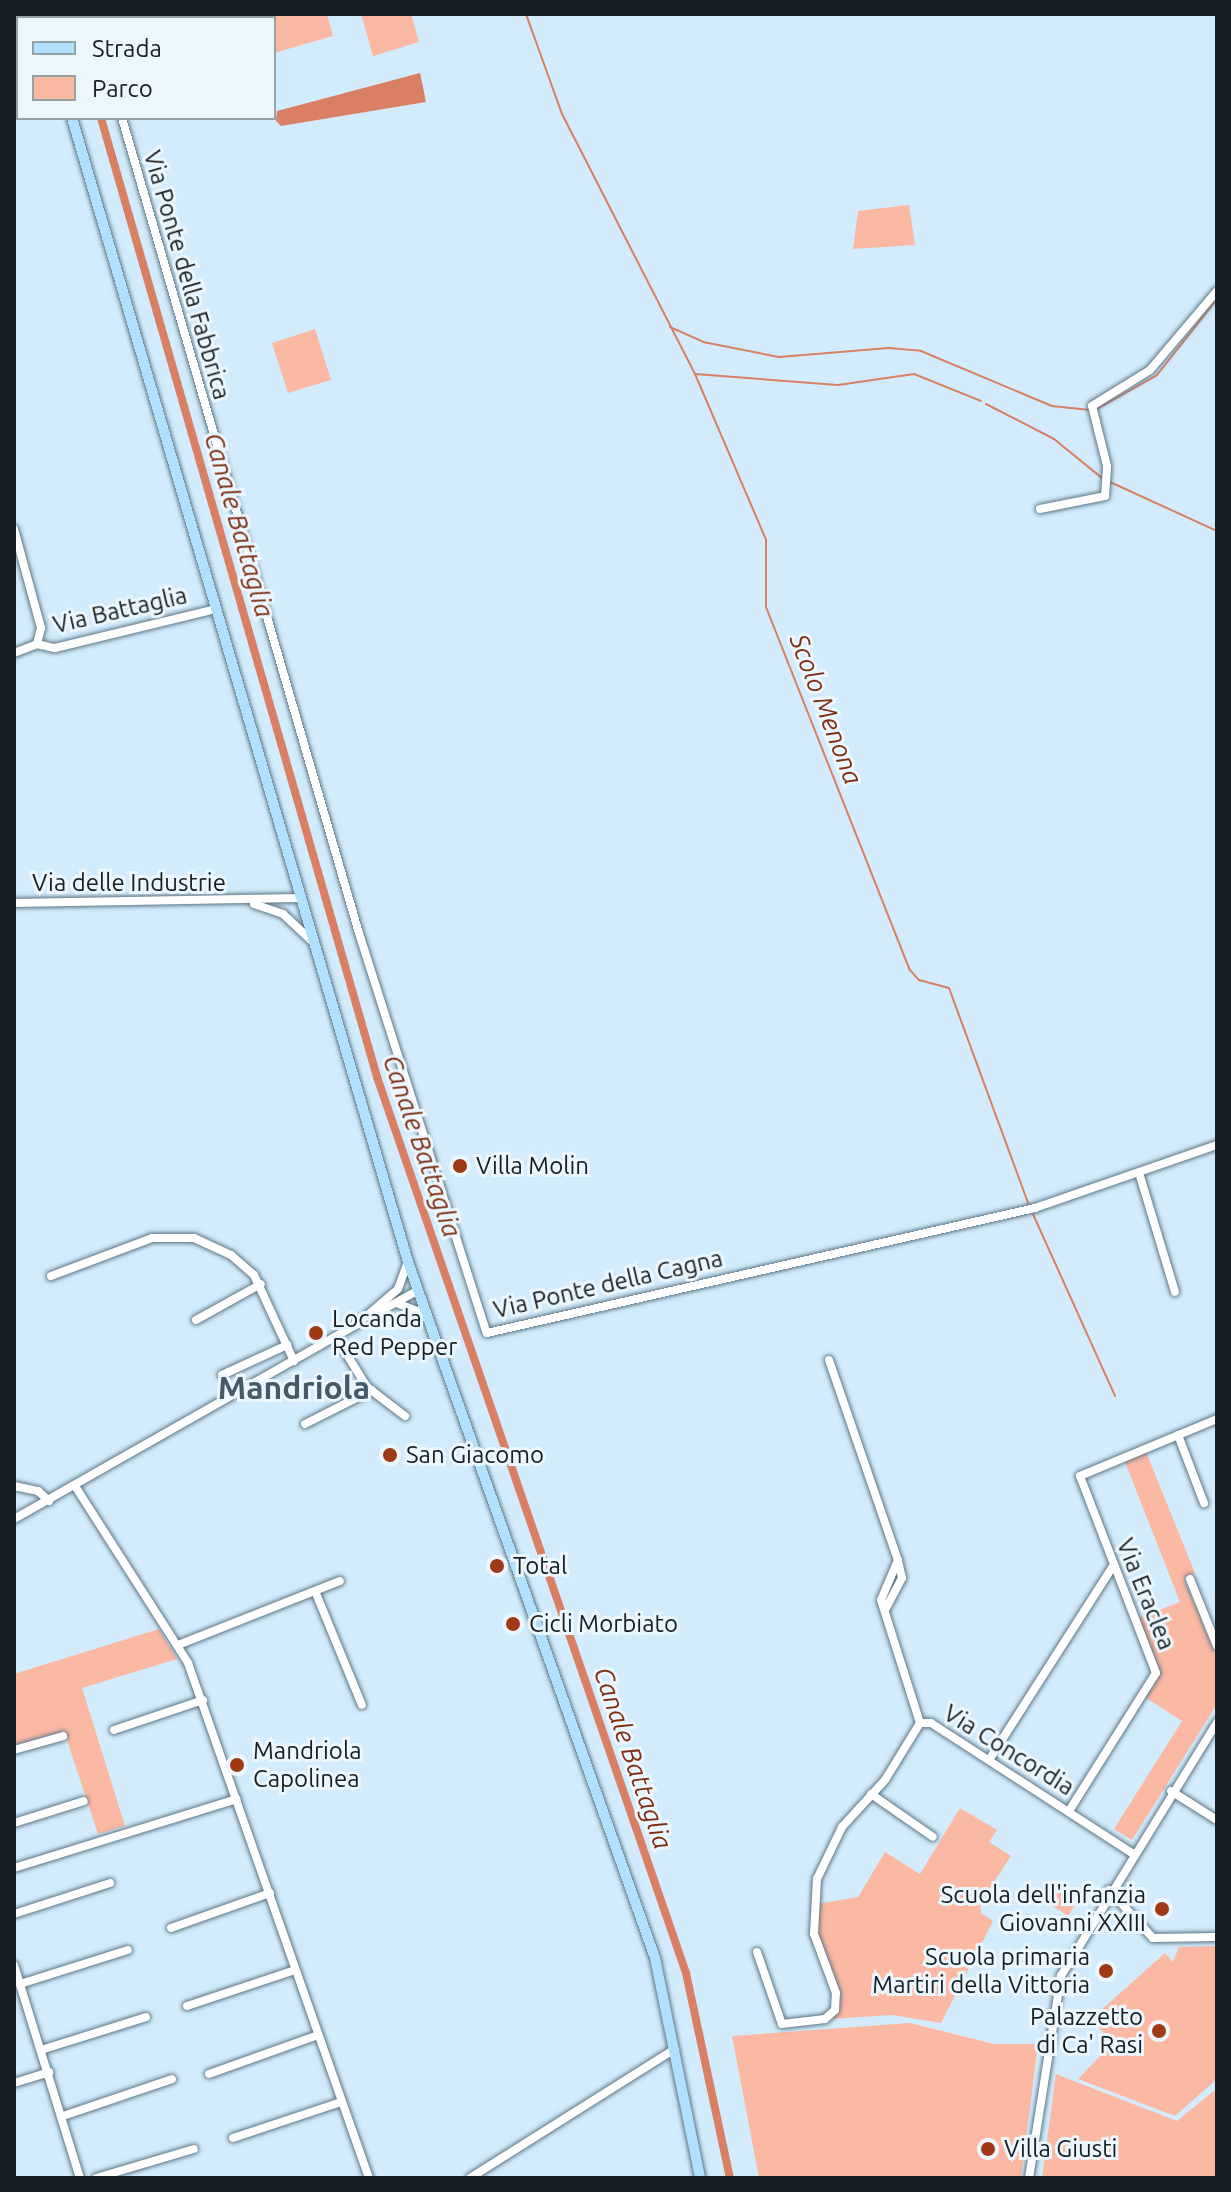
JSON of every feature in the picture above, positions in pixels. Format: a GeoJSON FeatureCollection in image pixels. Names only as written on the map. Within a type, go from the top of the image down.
{"type":"FeatureCollection","features":[{"type":"Feature","properties":{"kind":"main road"},"geometry":{"type":"LineString","coordinates":[[73,120],[212,610],[416,1289],[644,1923],[675,2049],[700,2178]]}},
{"type":"Feature","properties":{"kind":"street","name":"Via Ponte della Fabbrica"},"geometry":{"type":"LineString","coordinates":[[123,120],[228,488]]}},
{"type":"Feature","properties":{"kind":"street"},"geometry":{"type":"LineString","coordinates":[[1040,509],[1105,496],[1107,466],[1092,418],[1092,406],[1150,370],[1217,291]]}},
{"type":"Feature","properties":{"kind":"street","name":"Via Ponte della Cagna"},"geometry":{"type":"LineString","coordinates":[[228,488],[385,1018],[487,1333],[1032,1209],[1140,1176],[1217,1145]]}},
{"type":"Feature","properties":{"kind":"street"},"geometry":{"type":"LineString","coordinates":[[14,529],[41,628],[37,644]]}},
{"type":"Feature","properties":{"kind":"street","name":"Via Battaglia"},"geometry":{"type":"LineString","coordinates":[[14,653],[37,644],[55,648],[212,610]]}},
{"type":"Feature","properties":{"kind":"street","name":"Via delle Industrie"},"geometry":{"type":"LineString","coordinates":[[14,903],[245,903],[299,898]]}},
{"type":"Feature","properties":{"kind":"street","name":"Via delle Industrie"},"geometry":{"type":"LineString","coordinates":[[245,903],[283,914],[304,911]]}},
{"type":"Feature","properties":{"kind":"street","name":"Via delle Industrie"},"geometry":{"type":"LineString","coordinates":[[283,914],[312,941]]}},
{"type":"Feature","properties":{"kind":"street"},"geometry":{"type":"LineString","coordinates":[[1140,1176],[1175,1292]]}},
{"type":"Feature","properties":{"kind":"street"},"geometry":{"type":"LineString","coordinates":[[51,1276],[170,1235],[215,1246],[261,1284],[294,1361]]}},
{"type":"Feature","properties":{"kind":"street"},"geometry":{"type":"LineString","coordinates":[[14,1519],[336,1337],[392,1295],[408,1262]]}},
{"type":"Feature","properties":{"kind":"street"},"geometry":{"type":"LineString","coordinates":[[196,1320],[261,1284]]}},
{"type":"Feature","properties":{"kind":"street"},"geometry":{"type":"LineString","coordinates":[[392,1295],[416,1289]]}},
{"type":"Feature","properties":{"kind":"street"},"geometry":{"type":"LineString","coordinates":[[368,1316],[399,1304],[416,1289]]}},
{"type":"Feature","properties":{"kind":"street"},"geometry":{"type":"LineString","coordinates":[[399,1304],[425,1314]]}},
{"type":"Feature","properties":{"kind":"street"},"geometry":{"type":"LineString","coordinates":[[336,1337],[372,1390],[405,1416]]}},
{"type":"Feature","properties":{"kind":"street"},"geometry":{"type":"LineString","coordinates":[[222,1375],[287,1345]]}},
{"type":"Feature","properties":{"kind":"street","name":"Via Concordia"},"geometry":{"type":"LineString","coordinates":[[829,1360],[898,1560],[902,1578],[885,1612],[920,1723],[931,1723],[1132,1853]]}},
{"type":"Feature","properties":{"kind":"street"},"geometry":{"type":"LineString","coordinates":[[305,1424],[372,1390]]}},
{"type":"Feature","properties":{"kind":"street","name":"Via Eraclea"},"geometry":{"type":"LineString","coordinates":[[1069,1811],[1156,1673],[1080,1476],[1217,1419]]}},
{"type":"Feature","properties":{"kind":"street"},"geometry":{"type":"LineString","coordinates":[[1178,1435],[1204,1503]]}},
{"type":"Feature","properties":{"kind":"street"},"geometry":{"type":"LineString","coordinates":[[14,1486],[38,1491],[49,1501]]}},
{"type":"Feature","properties":{"kind":"street"},"geometry":{"type":"LineString","coordinates":[[75,1486],[178,1645],[203,1700],[369,2178]]}},
{"type":"Feature","properties":{"kind":"street"},"geometry":{"type":"LineString","coordinates":[[989,1760],[1113,1566]]}},
{"type":"Feature","properties":{"kind":"street"},"geometry":{"type":"LineString","coordinates":[[1190,1579],[1217,1646]]}},
{"type":"Feature","properties":{"kind":"street"},"geometry":{"type":"LineString","coordinates":[[178,1645],[340,1581]]}},
{"type":"Feature","properties":{"kind":"street"},"geometry":{"type":"LineString","coordinates":[[315,1591],[362,1705]]}},
{"type":"Feature","properties":{"kind":"street"},"geometry":{"type":"LineString","coordinates":[[114,1730],[203,1700]]}},
{"type":"Feature","properties":{"kind":"street"},"geometry":{"type":"LineString","coordinates":[[1029,2178],[1056,1992],[1109,1890],[1217,1722]]}},
{"type":"Feature","properties":{"kind":"street"},"geometry":{"type":"LineString","coordinates":[[757,1952],[782,2024],[825,2019],[838,2002],[814,1934],[817,1879],[829,1846],[871,1794],[920,1723]]}},
{"type":"Feature","properties":{"kind":"street"},"geometry":{"type":"LineString","coordinates":[[14,1750],[63,1736]]}},
{"type":"Feature","properties":{"kind":"street"},"geometry":{"type":"LineString","coordinates":[[1171,1791],[1217,1820]]}},
{"type":"Feature","properties":{"kind":"street"},"geometry":{"type":"LineString","coordinates":[[871,1794],[933,1837]]}},
{"type":"Feature","properties":{"kind":"street"},"geometry":{"type":"LineString","coordinates":[[14,1868],[237,1799]]}},
{"type":"Feature","properties":{"kind":"street"},"geometry":{"type":"LineString","coordinates":[[14,1823],[84,1801]]}},
{"type":"Feature","properties":{"kind":"street"},"geometry":{"type":"LineString","coordinates":[[14,1914],[110,1883]]}},
{"type":"Feature","properties":{"kind":"street"},"geometry":{"type":"LineString","coordinates":[[1109,1890],[1153,1938],[1217,1937]]}},
{"type":"Feature","properties":{"kind":"street"},"geometry":{"type":"LineString","coordinates":[[171,1928],[270,1893]]}},
{"type":"Feature","properties":{"kind":"street"},"geometry":{"type":"LineString","coordinates":[[20,1984],[128,1950]]}},
{"type":"Feature","properties":{"kind":"street"},"geometry":{"type":"LineString","coordinates":[[14,1965],[80,2178]]}},
{"type":"Feature","properties":{"kind":"street"},"geometry":{"type":"LineString","coordinates":[[187,2006],[295,1970]]}},
{"type":"Feature","properties":{"kind":"street"},"geometry":{"type":"LineString","coordinates":[[41,2050],[146,2017]]}},
{"type":"Feature","properties":{"kind":"street"},"geometry":{"type":"LineString","coordinates":[[209,2074],[318,2035]]}},
{"type":"Feature","properties":{"kind":"street"},"geometry":{"type":"LineString","coordinates":[[470,2178],[675,2049]]}},
{"type":"Feature","properties":{"kind":"street"},"geometry":{"type":"LineString","coordinates":[[14,2083],[49,2072]]}},
{"type":"Feature","properties":{"kind":"street"},"geometry":{"type":"LineString","coordinates":[[63,2116],[172,2079]]}},
{"type":"Feature","properties":{"kind":"street"},"geometry":{"type":"LineString","coordinates":[[233,2138],[341,2102]]}},
{"type":"Feature","properties":{"kind":"street"},"geometry":{"type":"LineString","coordinates":[[96,2178],[194,2149]]}},
{"type":"Feature","properties":{"kind":"green space"},"geometry":{"type":"Polygon","coordinates":[[[327,14],[333,36],[276,52],[276,16],[262,16],[327,14]]]}},
{"type":"Feature","properties":{"kind":"green space"},"geometry":{"type":"Polygon","coordinates":[[[361,14],[411,14],[419,42],[373,56],[361,14]]]}},
{"type":"Feature","properties":{"kind":"green space"},"geometry":{"type":"Polygon","coordinates":[[[909,205],[915,245],[853,249],[858,211],[909,205]]]}},
{"type":"Feature","properties":{"kind":"green space"},"geometry":{"type":"Polygon","coordinates":[[[315,329],[331,380],[288,393],[272,343],[315,329]]]}},
{"type":"Feature","properties":{"kind":"green space"},"geometry":{"type":"Polygon","coordinates":[[[1146,1452],[1195,1573],[1184,1579],[1217,1657],[1217,1704],[1132,1840],[1114,1829],[1182,1721],[1146,1698],[1159,1674],[1138,1618],[1180,1602],[1125,1462],[1146,1452]]]}},
{"type":"Feature","properties":{"kind":"green space"},"geometry":{"type":"Polygon","coordinates":[[[159,1629],[177,1659],[82,1688],[125,1826],[98,1834],[64,1731],[14,1745],[14,1674],[159,1629]]]}},
{"type":"Feature","properties":{"kind":"green space"},"geometry":{"type":"Polygon","coordinates":[[[960,1808],[997,1830],[989,1842],[1011,1856],[980,1903],[981,1913],[993,1921],[941,2023],[892,2015],[830,2019],[839,1993],[818,1937],[817,1904],[858,1897],[885,1852],[920,1874],[960,1808]]]}},
{"type":"Feature","properties":{"kind":"green space"},"geometry":{"type":"Polygon","coordinates":[[[1050,1880],[1079,1899],[1068,1916],[1039,1897],[1050,1880]]]}},
{"type":"Feature","properties":{"kind":"green space","name":"Palazzetto di Ca' Rasi"},"geometry":{"type":"Polygon","coordinates":[[[1217,1946],[1217,2079],[1175,2116],[1078,2079],[1114,2042],[1090,2020],[1165,1953],[1173,1962],[1179,1947],[1217,1946]]]}},
{"type":"Feature","properties":{"kind":"green space"},"geometry":{"type":"Polygon","coordinates":[[[910,2023],[994,2044],[1038,2044],[1021,2178],[759,2178],[732,2036],[910,2023]]]}},
{"type":"Feature","properties":{"kind":"green space"},"geometry":{"type":"Polygon","coordinates":[[[1056,2074],[1177,2121],[1215,2090],[1217,2178],[1042,2178],[1056,2074]]]}},
{"type":"Feature","properties":{"kind":"shaded area"},"geometry":{"type":"Polygon","coordinates":[[[420,73],[426,102],[281,126],[276,121],[277,111],[420,73]]]}},
{"type":"Feature","properties":{"kind":"waterway","name":"Scolo Menona"},"geometry":{"type":"LineString","coordinates":[[526,14],[562,114],[695,374],[766,540],[766,607],[909,969],[919,980],[949,988],[1029,1206]]}},
{"type":"Feature","properties":{"kind":"waterway","name":"Canale Battaglia"},"geometry":{"type":"LineString","coordinates":[[102,120],[377,1077],[686,1973],[730,2178]]}},
{"type":"Feature","properties":{"kind":"waterway"},"geometry":{"type":"LineString","coordinates":[[1097,409],[1157,375],[1217,299]]}},
{"type":"Feature","properties":{"kind":"waterway"},"geometry":{"type":"LineString","coordinates":[[670,327],[703,342],[779,357],[889,348],[921,351],[1052,406],[1090,410]]}},
{"type":"Feature","properties":{"kind":"waterway"},"geometry":{"type":"LineString","coordinates":[[695,374],[838,385],[914,374],[981,401]]}},
{"type":"Feature","properties":{"kind":"waterway"},"geometry":{"type":"LineString","coordinates":[[986,404],[1054,439],[1102,478]]}},
{"type":"Feature","properties":{"kind":"waterway"},"geometry":{"type":"LineString","coordinates":[[1110,482],[1217,531]]}},
{"type":"Feature","properties":{"kind":"waterway","name":"Scolo Menona"},"geometry":{"type":"LineString","coordinates":[[1032,1212],[1115,1396]]}},
{"type":"Feature","properties":{"kind":"place","name":"Villa Molin"},"geometry":{"type":"Point","coordinates":[460,1166]}},
{"type":"Feature","properties":{"kind":"place","name":"Locanda Red Pepper"},"geometry":{"type":"Point","coordinates":[316,1333]}},
{"type":"Feature","properties":{"kind":"place","name":"San Giacomo"},"geometry":{"type":"Point","coordinates":[390,1455]}},
{"type":"Feature","properties":{"kind":"place","name":"Total"},"geometry":{"type":"Point","coordinates":[497,1566]}},
{"type":"Feature","properties":{"kind":"place","name":"Cicli Morbiato"},"geometry":{"type":"Point","coordinates":[513,1624]}},
{"type":"Feature","properties":{"kind":"place","name":"Mandriola Capolinea"},"geometry":{"type":"Point","coordinates":[237,1765]}},
{"type":"Feature","properties":{"kind":"place","name":"Scuola dell'infanzia Giovanni XXIII"},"geometry":{"type":"Point","coordinates":[1162,1909]}},
{"type":"Feature","properties":{"kind":"place","name":"Scuola primaria Martiri della Vittoria"},"geometry":{"type":"Point","coordinates":[1106,1971]}},
{"type":"Feature","properties":{"kind":"place","name":"Palazzetto di Ca' Rasi"},"geometry":{"type":"Point","coordinates":[1159,2031]}},
{"type":"Feature","properties":{"kind":"place","name":"Villa Giusti"},"geometry":{"type":"Point","coordinates":[988,2149]}},
{"type":"Feature","properties":{"kind":"district","name":"Mandriola"},"geometry":{"type":"Point","coordinates":[294,1387]}}]}
